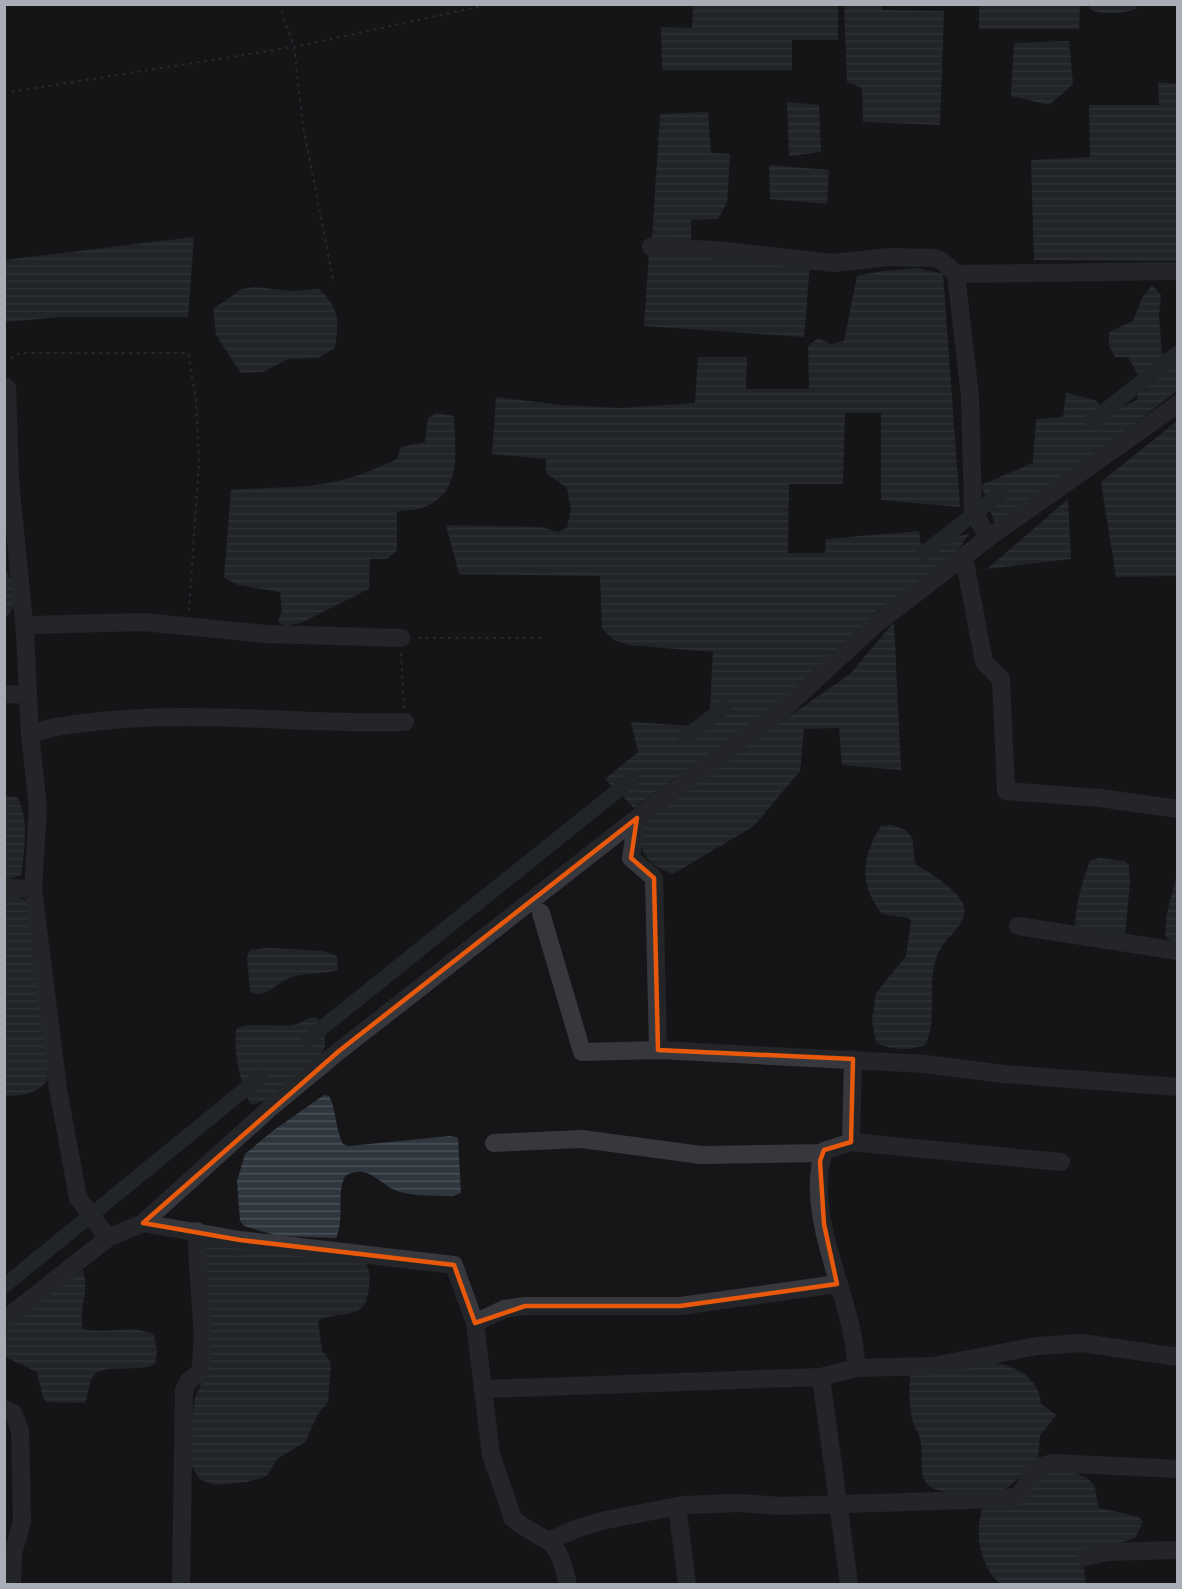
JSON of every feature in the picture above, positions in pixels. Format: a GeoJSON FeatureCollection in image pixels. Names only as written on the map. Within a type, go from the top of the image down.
{"type":"FeatureCollection","features":[{"type":"Feature","properties":{"kind":"street"},"geometry":{"type":"LineString","coordinates":[[651,247],[716,250],[834,263],[889,257],[935,258],[942,261],[956,274],[970,397],[973,510],[988,538]]}},
{"type":"Feature","properties":{"kind":"street"},"geometry":{"type":"LineString","coordinates":[[956,274],[1178,271]]}},
{"type":"Feature","properties":{"kind":"street"},"geometry":{"type":"LineString","coordinates":[[4,386],[7,388],[10,481],[25,632],[30,735],[39,807],[33,889],[58,1089],[78,1198],[105,1234]]}},
{"type":"Feature","properties":{"kind":"street"},"geometry":{"type":"LineString","coordinates":[[143,1223],[339,1050],[637,818],[786,707],[876,624],[988,538],[1178,404]]}},
{"type":"Feature","properties":{"kind":"street"},"geometry":{"type":"LineString","coordinates":[[964,557],[984,662],[1001,679],[1006,791],[1100,798],[1178,809]]}},
{"type":"Feature","properties":{"kind":"street"},"geometry":{"type":"LineString","coordinates":[[25,632],[30,625],[143,622],[267,634],[401,638]]}},
{"type":"Feature","properties":{"kind":"street"},"geometry":{"type":"LineString","coordinates":[[4,694],[28,695]]}},
{"type":"Feature","properties":{"kind":"street"},"geometry":{"type":"LineString","coordinates":[[30,735],[49,727],[151,718],[321,720],[354,723],[405,722]]}},
{"type":"Feature","properties":{"kind":"street"},"geometry":{"type":"LineString","coordinates":[[637,818],[631,858],[654,878],[658,1050]]}},
{"type":"Feature","properties":{"kind":"street"},"geometry":{"type":"LineString","coordinates":[[4,888],[33,889]]}},
{"type":"Feature","properties":{"kind":"street"},"geometry":{"type":"LineString","coordinates":[[541,913],[582,1052],[658,1050],[853,1059],[1178,1087]]}},
{"type":"Feature","properties":{"kind":"street"},"geometry":{"type":"LineString","coordinates":[[1018,926],[1178,951]]}},
{"type":"Feature","properties":{"kind":"street"},"geometry":{"type":"LineString","coordinates":[[851,1142],[853,1059]]}},
{"type":"Feature","properties":{"kind":"street"},"geometry":{"type":"LineString","coordinates":[[494,1143],[582,1139],[701,1155],[823,1153]]}},
{"type":"Feature","properties":{"kind":"street"},"geometry":{"type":"LineString","coordinates":[[856,1368],[849,1323],[837,1284],[821,1200],[820,1161],[823,1153],[830,1147],[851,1142],[1061,1162]]}},
{"type":"Feature","properties":{"kind":"street"},"geometry":{"type":"LineString","coordinates":[[4,1320],[105,1234],[143,1223],[240,1240],[454,1265],[475,1323],[491,1455],[512,1518],[519,1526],[549,1541],[560,1558],[568,1584]]}},
{"type":"Feature","properties":{"kind":"street"},"geometry":{"type":"LineString","coordinates":[[181,1584],[184,1391],[188,1382],[200,1372],[203,1338],[202,1306],[196,1270],[197,1231]]}},
{"type":"Feature","properties":{"kind":"street"},"geometry":{"type":"LineString","coordinates":[[475,1323],[504,1310],[525,1306],[680,1306],[837,1284]]}},
{"type":"Feature","properties":{"kind":"street"},"geometry":{"type":"LineString","coordinates":[[484,1389],[821,1377],[856,1368],[933,1366],[1037,1346],[1082,1343],[1177,1355]]}},
{"type":"Feature","properties":{"kind":"street"},"geometry":{"type":"LineString","coordinates":[[821,1377],[836,1504],[849,1584]]}},
{"type":"Feature","properties":{"kind":"street"},"geometry":{"type":"LineString","coordinates":[[4,1409],[13,1413],[20,1430],[13,1521],[12,1584]]}},
{"type":"Feature","properties":{"kind":"street"},"geometry":{"type":"LineString","coordinates":[[549,1541],[578,1528],[606,1520],[677,1506],[717,1503],[781,1506],[1013,1498],[1020,1495],[1035,1468],[1053,1463],[1178,1469]]}},
{"type":"Feature","properties":{"kind":"street"},"geometry":{"type":"LineString","coordinates":[[677,1506],[687,1584]]}},
{"type":"Feature","properties":{"kind":"street"},"geometry":{"type":"LineString","coordinates":[[1086,1557],[1107,1552],[1178,1550]]}},
{"type":"Feature","properties":{"kind":"path"},"geometry":{"type":"LineString","coordinates":[[279,4],[294,47],[303,126],[334,284]]}},
{"type":"Feature","properties":{"kind":"path"},"geometry":{"type":"LineString","coordinates":[[4,93],[294,47],[491,4]]}},
{"type":"Feature","properties":{"kind":"path"},"geometry":{"type":"LineString","coordinates":[[4,362],[20,353],[188,353],[196,400],[199,462],[188,625]]}},
{"type":"Feature","properties":{"kind":"path"},"geometry":{"type":"LineString","coordinates":[[405,722],[401,638],[544,638]]}},
{"type":"Feature","properties":{"kind":"highlighted area"},"geometry":{"type":"Polygon","coordinates":[[[637,818],[631,858],[654,878],[658,1050],[853,1059],[851,1142],[824,1150],[820,1161],[824,1224],[837,1284],[680,1306],[525,1306],[475,1323],[454,1265],[240,1240],[143,1223],[339,1051],[637,818]]]}},
{"type":"Feature","properties":{"kind":"shaded area"},"geometry":{"type":"Polygon","coordinates":[[[693,5],[838,5],[838,40],[792,40],[792,70],[662,70],[661,27],[692,28],[693,5]]]}},
{"type":"Feature","properties":{"kind":"shaded area"},"geometry":{"type":"Polygon","coordinates":[[[844,5],[881,5],[882,10],[944,11],[940,125],[863,122],[862,88],[847,82],[844,5]]]}},
{"type":"Feature","properties":{"kind":"shaded area"},"geometry":{"type":"Polygon","coordinates":[[[979,5],[1080,5],[1079,29],[979,29],[979,5]]]}},
{"type":"Feature","properties":{"kind":"shaded area"},"geometry":{"type":"Polygon","coordinates":[[[1088,5],[1137,5],[1136,9],[1125,12],[1102,13],[1091,10],[1088,5]]]}},
{"type":"Feature","properties":{"kind":"shaded area"},"geometry":{"type":"Polygon","coordinates":[[[1069,41],[1073,84],[1049,105],[1011,96],[1014,43],[1069,41]]]}},
{"type":"Feature","properties":{"kind":"shaded area"},"geometry":{"type":"Polygon","coordinates":[[[1158,82],[1177,84],[1177,261],[1034,260],[1031,160],[1090,157],[1089,105],[1159,105],[1158,82]]]}},
{"type":"Feature","properties":{"kind":"shaded area"},"geometry":{"type":"Polygon","coordinates":[[[787,102],[819,105],[821,152],[789,156],[787,102]]]}},
{"type":"Feature","properties":{"kind":"shaded area"},"geometry":{"type":"Polygon","coordinates":[[[708,112],[711,153],[730,154],[727,203],[718,219],[691,220],[691,244],[652,239],[660,114],[708,112]]]}},
{"type":"Feature","properties":{"kind":"shaded area"},"geometry":{"type":"Polygon","coordinates":[[[769,165],[829,170],[827,204],[770,199],[769,165]]]}},
{"type":"Feature","properties":{"kind":"shaded area"},"geometry":{"type":"Polygon","coordinates":[[[194,237],[188,317],[59,317],[5,322],[5,260],[194,237]]]}},
{"type":"Feature","properties":{"kind":"shaded area"},"geometry":{"type":"Polygon","coordinates":[[[649,251],[810,263],[804,337],[644,326],[649,251]]]}},
{"type":"Feature","properties":{"kind":"shaded area"},"geometry":{"type":"Polygon","coordinates":[[[917,268],[943,274],[960,507],[881,500],[881,413],[845,413],[843,484],[789,484],[788,553],[825,553],[826,539],[919,531],[921,544],[969,534],[956,553],[876,612],[783,700],[634,808],[605,779],[638,752],[631,722],[709,727],[713,652],[629,645],[614,640],[602,628],[600,576],[459,574],[446,525],[541,527],[558,532],[567,528],[571,510],[567,488],[546,473],[546,459],[492,454],[496,397],[562,405],[621,408],[695,403],[698,357],[747,357],[746,389],[809,389],[808,346],[818,338],[831,344],[844,341],[857,276],[917,268]]]}},
{"type":"Feature","properties":{"kind":"shaded area"},"geometry":{"type":"Polygon","coordinates":[[[1152,285],[1161,295],[1159,316],[1162,354],[1177,351],[1177,391],[1084,462],[995,523],[981,485],[1033,463],[1036,419],[1063,417],[1066,393],[1095,400],[1109,413],[1137,400],[1140,378],[1128,357],[1115,357],[1109,346],[1109,332],[1133,321],[1142,298],[1152,285]]]}},
{"type":"Feature","properties":{"kind":"shaded area"},"geometry":{"type":"Polygon","coordinates":[[[254,287],[292,291],[320,289],[335,310],[337,330],[335,348],[318,358],[288,359],[263,372],[241,373],[216,335],[213,309],[242,289],[254,287]]]}},
{"type":"Feature","properties":{"kind":"shaded area"},"geometry":{"type":"Polygon","coordinates":[[[437,413],[454,416],[455,456],[451,480],[446,491],[437,500],[422,508],[397,512],[397,550],[387,559],[370,559],[369,589],[301,623],[285,626],[278,621],[282,611],[280,592],[238,585],[224,578],[231,490],[316,485],[363,473],[397,459],[401,447],[425,442],[428,418],[437,413]]]}},
{"type":"Feature","properties":{"kind":"shaded area"},"geometry":{"type":"Polygon","coordinates":[[[1177,421],[1177,576],[1116,577],[1101,482],[1177,421]]]}},
{"type":"Feature","properties":{"kind":"shaded area"},"geometry":{"type":"Polygon","coordinates":[[[1068,499],[1071,559],[987,569],[1068,499]]]}},
{"type":"Feature","properties":{"kind":"shaded area"},"geometry":{"type":"Polygon","coordinates":[[[4,568],[15,593],[13,606],[5,619],[4,568]]]}},
{"type":"Feature","properties":{"kind":"shaded area"},"geometry":{"type":"Polygon","coordinates":[[[894,622],[901,770],[842,765],[839,728],[804,729],[800,771],[754,826],[673,874],[649,861],[640,841],[639,821],[850,674],[894,622]]]}},
{"type":"Feature","properties":{"kind":"shaded area"},"geometry":{"type":"Polygon","coordinates":[[[4,796],[17,797],[25,825],[21,875],[6,880],[4,796]]]}},
{"type":"Feature","properties":{"kind":"shaded area"},"geometry":{"type":"Polygon","coordinates":[[[891,825],[911,835],[916,865],[952,889],[964,907],[959,926],[941,948],[934,965],[931,1023],[925,1045],[906,1049],[876,1043],[872,1020],[876,993],[906,956],[911,921],[908,918],[882,914],[869,892],[866,881],[866,860],[869,849],[881,826],[891,825]]]}},
{"type":"Feature","properties":{"kind":"shaded area"},"geometry":{"type":"Polygon","coordinates":[[[1099,858],[1124,861],[1129,865],[1130,883],[1125,934],[1080,931],[1075,926],[1078,901],[1087,869],[1090,861],[1099,858]]]}},
{"type":"Feature","properties":{"kind":"shaded area"},"geometry":{"type":"Polygon","coordinates":[[[1177,875],[1177,943],[1165,936],[1167,913],[1177,875]]]}},
{"type":"Feature","properties":{"kind":"shaded area"},"geometry":{"type":"Polygon","coordinates":[[[5,895],[16,895],[26,901],[47,1056],[47,1081],[28,1093],[5,1096],[5,895]]]}},
{"type":"Feature","properties":{"kind":"shaded area"},"geometry":{"type":"Polygon","coordinates":[[[268,948],[323,951],[337,956],[338,970],[293,977],[269,991],[255,993],[250,991],[247,957],[250,950],[268,948]]]}},
{"type":"Feature","properties":{"kind":"shaded area"},"geometry":{"type":"Polygon","coordinates":[[[315,1017],[321,1021],[325,1038],[324,1049],[320,1056],[279,1092],[268,1099],[251,1104],[238,1067],[235,1044],[237,1028],[250,1025],[292,1025],[315,1017]]]}},
{"type":"Feature","properties":{"kind":"shaded area"},"geometry":{"type":"Polygon","coordinates":[[[324,1095],[329,1096],[332,1102],[343,1144],[349,1146],[450,1136],[458,1138],[461,1193],[453,1196],[406,1194],[393,1189],[368,1173],[354,1172],[345,1176],[342,1184],[340,1222],[336,1238],[278,1236],[244,1226],[240,1221],[237,1181],[245,1154],[274,1130],[324,1095]]]}},
{"type":"Feature","properties":{"kind":"shaded area"},"geometry":{"type":"Polygon","coordinates":[[[205,1240],[364,1260],[369,1273],[369,1288],[362,1307],[351,1314],[327,1317],[318,1321],[322,1350],[331,1363],[328,1402],[318,1414],[305,1442],[277,1459],[267,1476],[247,1482],[215,1485],[199,1479],[190,1462],[189,1441],[195,1398],[209,1366],[205,1240]]]}},
{"type":"Feature","properties":{"kind":"shaded area"},"geometry":{"type":"Polygon","coordinates":[[[83,1270],[85,1286],[83,1329],[101,1331],[128,1329],[154,1335],[157,1351],[155,1364],[140,1368],[99,1371],[92,1378],[85,1403],[47,1402],[43,1398],[37,1372],[5,1357],[7,1325],[83,1270]]]}},
{"type":"Feature","properties":{"kind":"shaded area"},"geometry":{"type":"Polygon","coordinates":[[[988,1362],[1007,1365],[1023,1373],[1035,1386],[1041,1404],[1056,1415],[1040,1436],[1038,1459],[1012,1484],[1001,1490],[954,1493],[933,1488],[924,1479],[921,1444],[913,1422],[909,1391],[911,1371],[988,1362]]]}},
{"type":"Feature","properties":{"kind":"shaded area"},"geometry":{"type":"Polygon","coordinates":[[[1050,1471],[1082,1475],[1092,1482],[1099,1508],[1139,1517],[1143,1522],[1135,1538],[1082,1555],[1086,1584],[1000,1584],[987,1567],[980,1548],[979,1527],[983,1506],[1037,1474],[1050,1471]]]}},
{"type":"Feature","properties":{"kind":"waterway"},"geometry":{"type":"LineString","coordinates":[[1092,421],[1178,353]]}},
{"type":"Feature","properties":{"kind":"waterway"},"geometry":{"type":"LineString","coordinates":[[924,553],[1002,492]]}},
{"type":"Feature","properties":{"kind":"waterway"},"geometry":{"type":"LineString","coordinates":[[684,738],[725,707]]}},
{"type":"Feature","properties":{"kind":"waterway"},"geometry":{"type":"LineString","coordinates":[[307,1040],[632,779]]}},
{"type":"Feature","properties":{"kind":"waterway"},"geometry":{"type":"LineString","coordinates":[[4,1286],[260,1077]]}}]}
